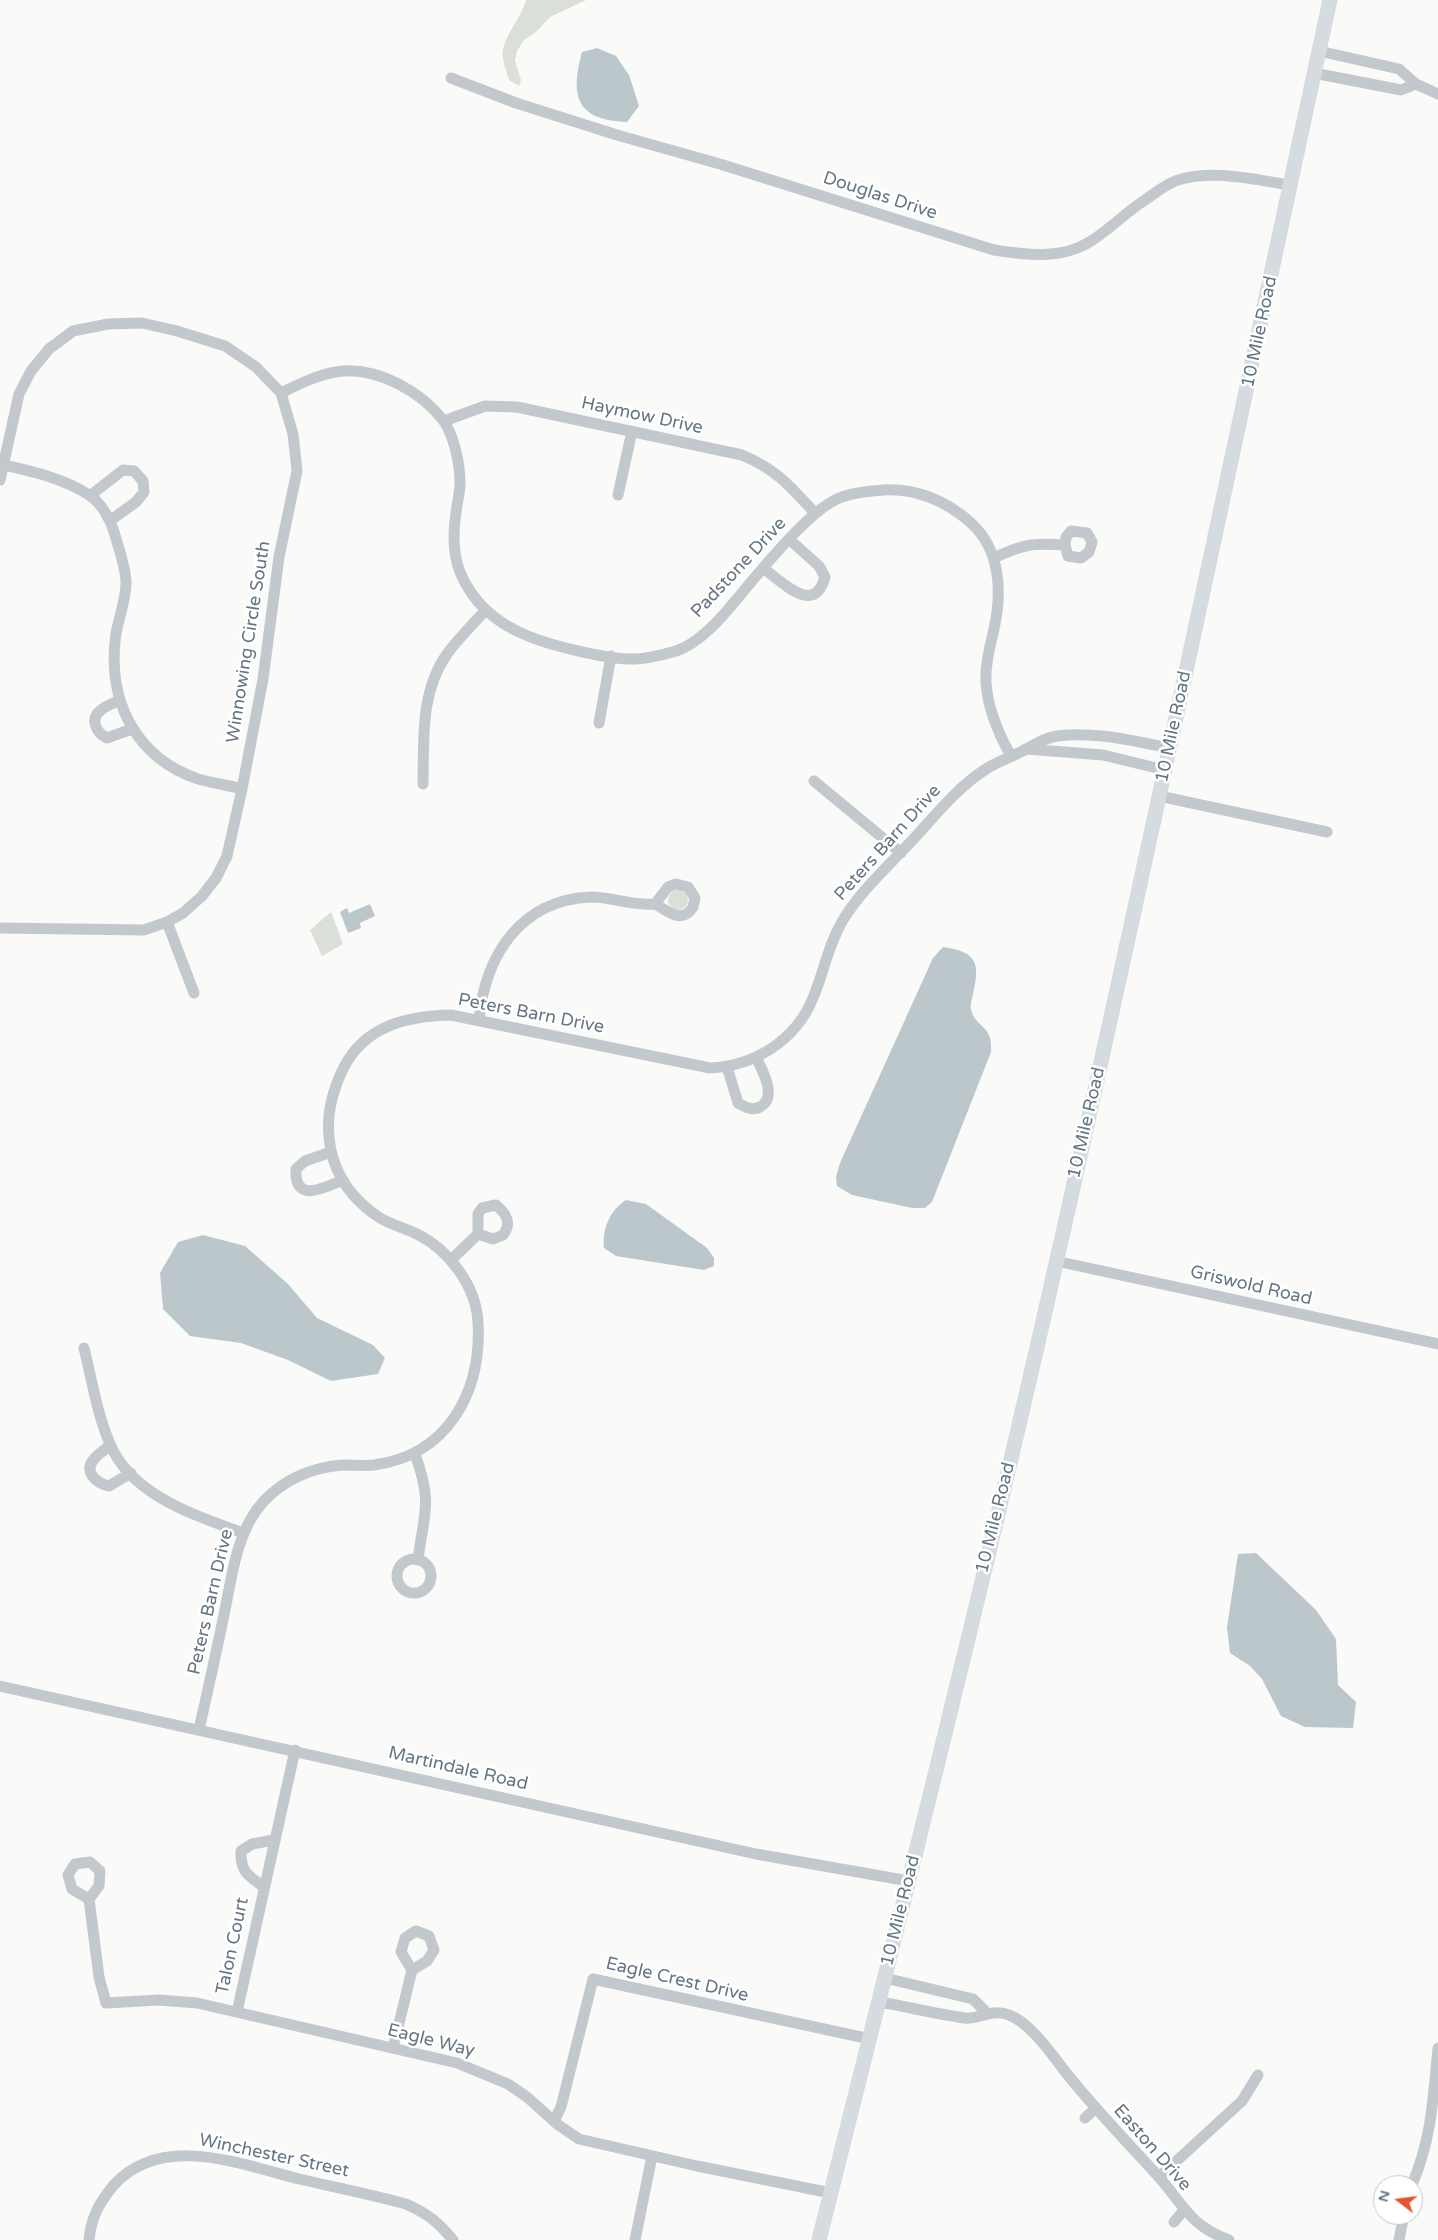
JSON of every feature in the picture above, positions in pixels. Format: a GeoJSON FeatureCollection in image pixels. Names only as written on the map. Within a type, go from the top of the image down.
{"type":"FeatureCollection","features":[{"type":"Feature","properties":{"kind":"main road","name":"10 Mile Road"},"geometry":{"type":"LineString","coordinates":[[819,2240],[880,2002],[1056,1261],[1170,748],[1330,0]]}},
{"type":"Feature","properties":{"kind":"street"},"geometry":{"type":"LineString","coordinates":[[1319,51],[1399,69],[1416,84],[1438,94]]}},
{"type":"Feature","properties":{"kind":"street"},"geometry":{"type":"LineString","coordinates":[[1314,73],[1401,90],[1416,84]]}},
{"type":"Feature","properties":{"kind":"street","name":"Douglas Drive"},"geometry":{"type":"LineString","coordinates":[[451,78],[513,102],[617,135],[720,164],[994,250],[1022,255],[1064,252],[1089,242],[1135,207],[1176,181],[1202,175],[1231,176],[1291,185]]}},
{"type":"Feature","properties":{"kind":"street","name":"Winnowing Circle South"},"geometry":{"type":"LineString","coordinates":[[0,480],[19,394],[31,371],[49,348],[73,331],[108,324],[142,323],[224,346],[256,367],[281,393],[293,434],[297,471],[279,558],[263,679],[242,789],[227,856],[216,878],[202,896],[183,913],[167,922],[144,930],[0,928]]}},
{"type":"Feature","properties":{"kind":"street","name":"Padstone Drive"},"geometry":{"type":"LineString","coordinates":[[281,393],[310,378],[344,371],[375,375],[404,386],[444,421],[452,440],[460,484],[454,540],[460,572],[485,611],[503,624],[529,637],[628,659],[679,650],[715,625],[814,512],[841,497],[896,489],[916,492],[938,499],[972,524],[992,552],[994,558],[999,598],[987,658],[986,682],[989,704],[998,732],[1011,756]]}},
{"type":"Feature","properties":{"kind":"street","name":"Haymow Drive"},"geometry":{"type":"LineString","coordinates":[[444,421],[485,406],[517,407],[742,455],[780,475],[814,512]]}},
{"type":"Feature","properties":{"kind":"street"},"geometry":{"type":"LineString","coordinates":[[618,495],[632,431]]}},
{"type":"Feature","properties":{"kind":"street"},"geometry":{"type":"LineString","coordinates":[[2,465],[56,479],[90,496],[111,520],[126,583],[115,640],[113,669],[118,701],[132,728],[155,755],[180,771],[198,779],[242,789]]}},
{"type":"Feature","properties":{"kind":"street"},"geometry":{"type":"LineString","coordinates":[[90,496],[123,470],[134,471],[143,481],[144,492],[136,502],[111,520]]}},
{"type":"Feature","properties":{"kind":"street"},"geometry":{"type":"LineString","coordinates":[[764,569],[802,595],[814,596],[822,590],[825,576],[820,566],[790,540]]}},
{"type":"Feature","properties":{"kind":"street"},"geometry":{"type":"LineString","coordinates":[[994,558],[1016,548],[1035,543],[1065,545]]}},
{"type":"Feature","properties":{"kind":"street"},"geometry":{"type":"LineString","coordinates":[[423,784],[424,719],[428,696],[435,674],[447,654],[485,611]]}},
{"type":"Feature","properties":{"kind":"street"},"geometry":{"type":"LineString","coordinates":[[599,723],[611,656]]}},
{"type":"Feature","properties":{"kind":"street"},"geometry":{"type":"LineString","coordinates":[[118,701],[97,713],[94,721],[97,730],[107,738],[132,728]]}},
{"type":"Feature","properties":{"kind":"street","name":"Peters Barn Drive"},"geometry":{"type":"LineString","coordinates":[[199,1729],[243,1533],[263,1501],[282,1485],[301,1474],[323,1467],[372,1465],[416,1454],[450,1425],[468,1393],[473,1369],[478,1321],[475,1305],[451,1260],[417,1234],[380,1218],[362,1203],[342,1180],[331,1152],[328,1116],[333,1091],[347,1061],[371,1036],[389,1024],[408,1018],[451,1015],[710,1068],[728,1067],[756,1057],[790,1034],[804,1018],[814,997],[830,944],[842,921],[856,901],[956,793],[986,769],[1040,740],[1056,736],[1091,734],[1170,748]]}},
{"type":"Feature","properties":{"kind":"street","name":"Peters Barn Drive"},"geometry":{"type":"LineString","coordinates":[[1026,749],[1103,755],[1165,770]]}},
{"type":"Feature","properties":{"kind":"street"},"geometry":{"type":"LineString","coordinates":[[814,781],[901,853]]}},
{"type":"Feature","properties":{"kind":"street"},"geometry":{"type":"LineString","coordinates":[[1159,796],[1327,832]]}},
{"type":"Feature","properties":{"kind":"street"},"geometry":{"type":"LineString","coordinates":[[479,1020],[485,980],[494,960],[512,934],[532,916],[558,903],[589,897],[642,905],[654,904]]}},
{"type":"Feature","properties":{"kind":"street"},"geometry":{"type":"LineString","coordinates":[[167,922],[194,993]]}},
{"type":"Feature","properties":{"kind":"street"},"geometry":{"type":"LineString","coordinates":[[728,1067],[738,1103],[746,1108],[756,1109],[763,1106],[768,1099],[768,1089],[756,1057]]}},
{"type":"Feature","properties":{"kind":"street"},"geometry":{"type":"LineString","coordinates":[[331,1152],[305,1161],[296,1169],[299,1185],[304,1190],[312,1191],[342,1180]]}},
{"type":"Feature","properties":{"kind":"street"},"geometry":{"type":"LineString","coordinates":[[451,1260],[478,1234]]}},
{"type":"Feature","properties":{"kind":"street","name":"Griswold Road"},"geometry":{"type":"LineString","coordinates":[[1056,1261],[1438,1344]]}},
{"type":"Feature","properties":{"kind":"street"},"geometry":{"type":"LineString","coordinates":[[84,1348],[110,1445],[131,1473],[165,1500],[243,1533]]}},
{"type":"Feature","properties":{"kind":"street"},"geometry":{"type":"LineString","coordinates":[[110,1445],[94,1458],[90,1465],[90,1473],[94,1479],[100,1484],[109,1486],[131,1473]]}},
{"type":"Feature","properties":{"kind":"street"},"geometry":{"type":"LineString","coordinates":[[416,1454],[428,1498],[418,1560]]}},
{"type":"Feature","properties":{"kind":"street","name":"Martindale Road"},"geometry":{"type":"LineString","coordinates":[[0,1686],[295,1750],[756,1854],[909,1881]]}},
{"type":"Feature","properties":{"kind":"street","name":"Talon Court"},"geometry":{"type":"LineString","coordinates":[[237,2012],[295,1750]]}},
{"type":"Feature","properties":{"kind":"street","name":"Talon Court"},"geometry":{"type":"LineString","coordinates":[[264,1887],[249,1876],[240,1864],[240,1851],[252,1844],[274,1840]]}},
{"type":"Feature","properties":{"kind":"street","name":"Eagle Way"},"geometry":{"type":"LineString","coordinates":[[89,1899],[99,1978],[106,2003],[159,2000],[197,2003],[457,2063],[486,2074],[527,2097],[554,2122],[579,2139],[652,2156],[831,2192]]}},
{"type":"Feature","properties":{"kind":"street"},"geometry":{"type":"LineString","coordinates":[[393,2048],[412,1970]]}},
{"type":"Feature","properties":{"kind":"street","name":"Easton Drive"},"geometry":{"type":"LineString","coordinates":[[885,1978],[973,1999],[986,2012]]}},
{"type":"Feature","properties":{"kind":"street","name":"Eagle Crest Drive"},"geometry":{"type":"LineString","coordinates":[[554,2122],[561,2107],[593,1979],[870,2039]]}},
{"type":"Feature","properties":{"kind":"street","name":"Easton Drive"},"geometry":{"type":"LineString","coordinates":[[880,2002],[968,2018],[986,2012],[1009,2014],[1037,2037],[1095,2109],[1159,2177],[1184,2210],[1211,2233],[1230,2240]]}},
{"type":"Feature","properties":{"kind":"street"},"geometry":{"type":"LineString","coordinates":[[1416,2175],[1422,2162],[1431,2126],[1438,2048]]}},
{"type":"Feature","properties":{"kind":"street"},"geometry":{"type":"LineString","coordinates":[[1159,2177],[1242,2101],[1258,2075]]}},
{"type":"Feature","properties":{"kind":"street","name":"Easton Drive"},"geometry":{"type":"LineString","coordinates":[[1085,2118],[1095,2109]]}},
{"type":"Feature","properties":{"kind":"street","name":"Winchester Street"},"geometry":{"type":"LineString","coordinates":[[89,2240],[94,2213],[119,2179],[155,2158],[178,2155],[209,2158],[248,2166],[406,2204],[427,2214],[440,2224],[453,2240]]}},
{"type":"Feature","properties":{"kind":"street"},"geometry":{"type":"LineString","coordinates":[[635,2240],[652,2156]]}},
{"type":"Feature","properties":{"kind":"street","name":"Easton Drive"},"geometry":{"type":"LineString","coordinates":[[1174,2222],[1184,2210]]}},
{"type":"Feature","properties":{"kind":"street"},"geometry":{"type":"LineString","coordinates":[[1399,2240],[1402,2225]]}},
{"type":"Feature","properties":{"kind":"shaded area"},"geometry":{"type":"Polygon","coordinates":[[[526,0],[586,0],[550,17],[536,32],[524,40],[517,51],[515,61],[521,80],[519,86],[509,80],[503,61],[503,54],[507,38],[526,0]]]}},
{"type":"Feature","properties":{"kind":"shaded area"},"geometry":{"type":"Polygon","coordinates":[[[597,48],[616,56],[629,75],[639,106],[627,122],[597,116],[587,111],[581,103],[577,81],[582,52],[597,48]]]}},
{"type":"Feature","properties":{"kind":"shaded area"},"geometry":{"type":"Polygon","coordinates":[[[678,890],[685,893],[688,900],[685,907],[678,910],[671,907],[668,900],[671,893],[678,890]]]}},
{"type":"Feature","properties":{"kind":"shaded area"},"geometry":{"type":"Polygon","coordinates":[[[370,904],[375,916],[360,923],[361,928],[348,933],[340,912],[347,908],[349,913],[370,904]]]}},
{"type":"Feature","properties":{"kind":"shaded area"},"geometry":{"type":"Polygon","coordinates":[[[331,912],[343,944],[322,956],[310,930],[331,912]]]}},
{"type":"Feature","properties":{"kind":"shaded area"},"geometry":{"type":"Polygon","coordinates":[[[943,947],[963,952],[974,961],[976,975],[971,1009],[976,1020],[987,1031],[991,1043],[991,1052],[932,1202],[925,1208],[912,1208],[852,1195],[837,1186],[836,1177],[840,1163],[933,958],[943,947]]]}},
{"type":"Feature","properties":{"kind":"shaded area"},"geometry":{"type":"Polygon","coordinates":[[[626,1200],[646,1204],[707,1248],[714,1258],[714,1266],[704,1270],[616,1256],[604,1248],[604,1234],[608,1221],[620,1204],[626,1200]]]}},
{"type":"Feature","properties":{"kind":"shaded area"},"geometry":{"type":"Polygon","coordinates":[[[203,1235],[245,1246],[288,1284],[317,1318],[373,1345],[385,1358],[378,1374],[331,1381],[288,1360],[241,1343],[190,1336],[163,1309],[160,1273],[178,1242],[203,1235]]]}},
{"type":"Feature","properties":{"kind":"shaded area"},"geometry":{"type":"Polygon","coordinates":[[[1256,1553],[1316,1610],[1336,1639],[1338,1685],[1356,1702],[1353,1728],[1305,1727],[1281,1716],[1262,1679],[1250,1666],[1230,1653],[1227,1628],[1238,1554],[1256,1553]]]}}]}
